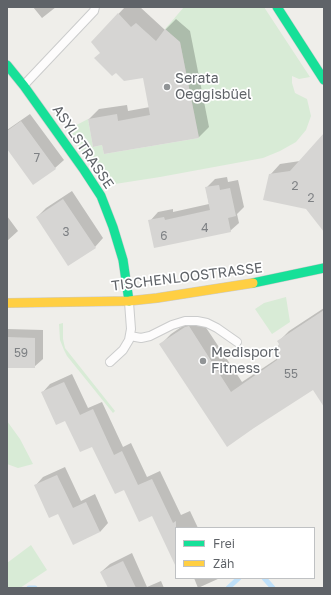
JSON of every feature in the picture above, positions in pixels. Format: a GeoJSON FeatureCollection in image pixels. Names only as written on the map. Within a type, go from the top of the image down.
{"type":"FeatureCollection","features":[{"type":"Feature","properties":{"kind":"street"},"geometry":{"type":"LineString","coordinates":[[277,7],[324,80]]}},
{"type":"Feature","properties":{"kind":"street","name":"ASYLSTRASSE"},"geometry":{"type":"LineString","coordinates":[[7,65],[24,86],[101,196],[113,227],[123,260],[128,301]]}},
{"type":"Feature","properties":{"kind":"street","name":"TISCHENLOOSTRASSE"},"geometry":{"type":"LineString","coordinates":[[7,304],[128,301],[164,297],[266,281],[323,267]]}},
{"type":"Feature","properties":{"kind":"lane"},"geometry":{"type":"LineString","coordinates":[[24,86],[94,11],[95,7]]}},
{"type":"Feature","properties":{"kind":"lane"},"geometry":{"type":"LineString","coordinates":[[110,362],[123,350],[129,340],[131,329],[128,301]]}},
{"type":"Feature","properties":{"kind":"lane"},"geometry":{"type":"LineString","coordinates":[[130,336],[141,338],[150,336],[184,321],[197,321],[207,323],[217,328],[237,342]]}},
{"type":"Feature","properties":{"kind":"green space"},"geometry":{"type":"Polygon","coordinates":[[[184,7],[264,7],[310,77],[299,79],[292,76],[292,83],[295,93],[307,99],[311,116],[306,130],[296,142],[263,158],[115,184],[97,171],[78,146],[69,129],[88,119],[93,147],[102,145],[104,154],[199,138],[180,42],[165,29],[184,7]]]}},
{"type":"Feature","properties":{"kind":"green space"},"geometry":{"type":"Polygon","coordinates":[[[286,297],[290,322],[272,334],[255,309],[264,303],[286,297]]]}},
{"type":"Feature","properties":{"kind":"green space"},"geometry":{"type":"Polygon","coordinates":[[[63,323],[63,339],[65,348],[115,411],[113,413],[67,356],[60,340],[59,324],[63,323]]]}},
{"type":"Feature","properties":{"kind":"green space"},"geometry":{"type":"Polygon","coordinates":[[[7,421],[20,439],[33,464],[18,468],[7,464],[7,421]]]}},
{"type":"Feature","properties":{"kind":"green space"},"geometry":{"type":"Polygon","coordinates":[[[31,545],[47,570],[20,588],[7,588],[7,563],[31,545]]]}},
{"type":"Feature","properties":{"kind":"building","name":"Serata Oeggisbüel"},"geometry":{"type":"Polygon","coordinates":[[[118,13],[131,27],[136,23],[156,41],[165,29],[180,42],[199,138],[104,154],[102,145],[93,147],[88,119],[117,114],[118,121],[150,115],[143,78],[124,81],[116,73],[112,76],[94,58],[100,53],[91,42],[118,13]]]}},
{"type":"Feature","properties":{"kind":"building"},"geometry":{"type":"Polygon","coordinates":[[[21,121],[56,169],[33,185],[7,149],[7,131],[21,121]]]}},
{"type":"Feature","properties":{"kind":"building"},"geometry":{"type":"Polygon","coordinates":[[[324,133],[324,232],[306,209],[263,200],[269,174],[290,171],[324,133]]]}},
{"type":"Feature","properties":{"kind":"building"},"geometry":{"type":"Polygon","coordinates":[[[219,185],[220,190],[230,188],[236,216],[228,218],[231,232],[154,248],[148,220],[164,217],[165,220],[210,210],[205,187],[219,185]]]}},
{"type":"Feature","properties":{"kind":"building"},"geometry":{"type":"Polygon","coordinates":[[[63,199],[96,248],[68,266],[36,217],[63,199]]]}},
{"type":"Feature","properties":{"kind":"building"},"geometry":{"type":"Polygon","coordinates":[[[324,310],[324,407],[313,390],[227,447],[159,344],[185,327],[189,326],[231,392],[277,360],[276,349],[279,344],[277,341],[324,310]]]}},
{"type":"Feature","properties":{"kind":"building"},"geometry":{"type":"Polygon","coordinates":[[[7,337],[35,338],[35,368],[7,368],[7,337]]]}},
{"type":"Feature","properties":{"kind":"building"},"geometry":{"type":"Polygon","coordinates":[[[64,382],[80,415],[93,409],[114,455],[122,451],[138,485],[152,479],[173,523],[176,521],[175,565],[152,516],[139,522],[124,490],[115,494],[92,447],[80,452],[65,421],[56,425],[41,392],[64,382]]]}},
{"type":"Feature","properties":{"kind":"building"},"geometry":{"type":"Polygon","coordinates":[[[57,475],[73,508],[86,502],[100,532],[73,545],[58,514],[49,518],[34,485],[57,475]]]}},
{"type":"Feature","properties":{"kind":"building"},"geometry":{"type":"Polygon","coordinates":[[[123,561],[136,588],[108,588],[100,572],[123,561]]]}},
{"type":"Feature","properties":{"kind":"waterway"},"geometry":{"type":"LineString","coordinates":[[228,588],[238,579]]}},
{"type":"Feature","properties":{"kind":"waterway"},"geometry":{"type":"LineString","coordinates":[[265,579],[273,588]]}},
{"type":"Feature","properties":{"kind":"waterway"},"geometry":{"type":"LineString","coordinates":[[29,588],[35,588]]}},
{"type":"Feature","properties":{"kind":"traffic: fast"},"geometry":{"type":"LineString","coordinates":[[277,7],[324,80]]}},
{"type":"Feature","properties":{"kind":"traffic: fast"},"geometry":{"type":"LineString","coordinates":[[7,65],[24,86],[101,196],[113,227],[123,260],[129,301]]}},
{"type":"Feature","properties":{"kind":"traffic: fast"},"geometry":{"type":"LineString","coordinates":[[253,283],[324,268]]}},
{"type":"Feature","properties":{"kind":"traffic: slow"},"geometry":{"type":"LineString","coordinates":[[7,303],[129,301],[253,283]]}},
{"type":"Feature","properties":{"kind":"place","name":"Serata Oeggisbüel"},"geometry":{"type":"Point","coordinates":[167,87]}},
{"type":"Feature","properties":{"kind":"place","name":"Medisport Fitness"},"geometry":{"type":"Point","coordinates":[203,361]}}]}
